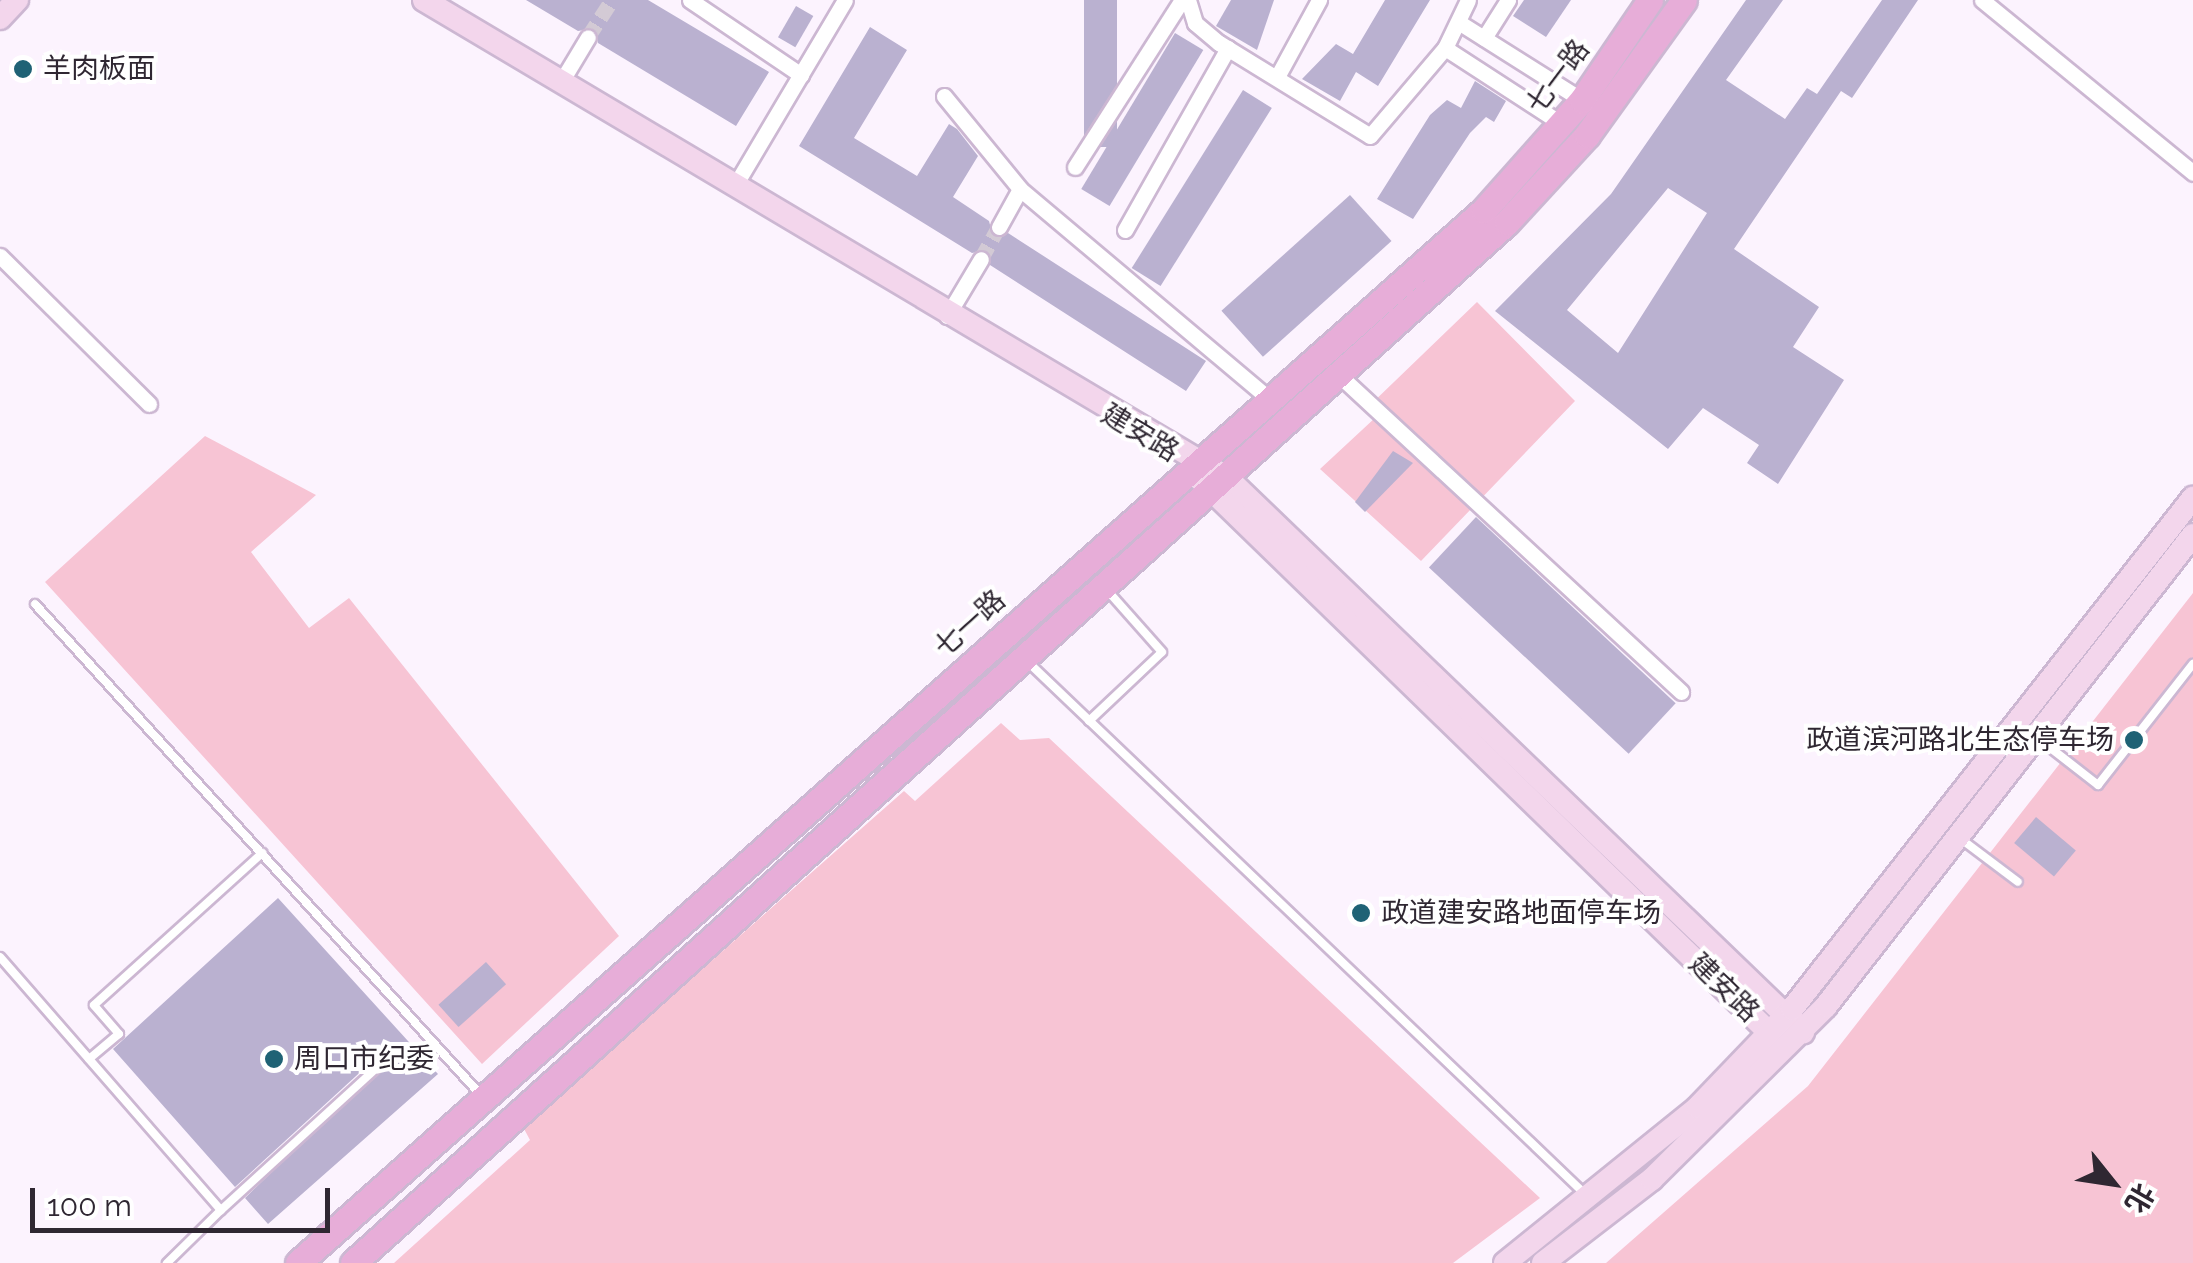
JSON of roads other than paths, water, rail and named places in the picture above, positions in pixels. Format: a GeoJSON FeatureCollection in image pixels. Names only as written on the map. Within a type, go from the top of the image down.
{"type":"FeatureCollection","features":[{"type":"Feature","properties":{"kind":"main road"},"geometry":{"type":"LineString","coordinates":[[0,18],[17,0]]}},
{"type":"Feature","properties":{"kind":"main road","name":"建安路"},"geometry":{"type":"LineString","coordinates":[[424,0],[1194,465],[1786,1032]]}},
{"type":"Feature","properties":{"kind":"main road","name":"七一路"},"geometry":{"type":"LineString","coordinates":[[298,1263],[1484,210],[1582,100],[1650,0]]}},
{"type":"Feature","properties":{"kind":"main road","name":"七一路"},"geometry":{"type":"LineString","coordinates":[[353,1263],[1340,376],[1574,150],[1684,0]]}},
{"type":"Feature","properties":{"kind":"main road"},"geometry":{"type":"LineString","coordinates":[[1505,1263],[1589,1198],[1786,1032],[2193,498]]}},
{"type":"Feature","properties":{"kind":"main road"},"geometry":{"type":"LineString","coordinates":[[1544,1263],[1652,1180],[1786,1032],[1958,836],[2193,534]]}},
{"type":"Feature","properties":{"kind":"street"},"geometry":{"type":"LineString","coordinates":[[690,0],[801,75]]}},
{"type":"Feature","properties":{"kind":"street"},"geometry":{"type":"LineString","coordinates":[[734,187],[845,0]]}},
{"type":"Feature","properties":{"kind":"street"},"geometry":{"type":"LineString","coordinates":[[1185,0],[1195,22],[1228,48],[1370,136],[1445,48],[1468,0]]}},
{"type":"Feature","properties":{"kind":"street"},"geometry":{"type":"LineString","coordinates":[[1075,167],[1185,0]]}},
{"type":"Feature","properties":{"kind":"street"},"geometry":{"type":"LineString","coordinates":[[1277,77],[1319,0]]}},
{"type":"Feature","properties":{"kind":"street"},"geometry":{"type":"LineString","coordinates":[[1484,38],[1508,0]]}},
{"type":"Feature","properties":{"kind":"street"},"geometry":{"type":"LineString","coordinates":[[1982,0],[2193,172]]}},
{"type":"Feature","properties":{"kind":"street"},"geometry":{"type":"LineString","coordinates":[[1460,23],[1582,100]]}},
{"type":"Feature","properties":{"kind":"street"},"geometry":{"type":"LineString","coordinates":[[561,82],[588,38]]}},
{"type":"Feature","properties":{"kind":"street"},"geometry":{"type":"LineString","coordinates":[[1125,230],[1228,48]]}},
{"type":"Feature","properties":{"kind":"street"},"geometry":{"type":"LineString","coordinates":[[1445,48],[1562,124]]}},
{"type":"Feature","properties":{"kind":"street"},"geometry":{"type":"LineString","coordinates":[[944,96],[1020,189],[1267,397]]}},
{"type":"Feature","properties":{"kind":"street"},"geometry":{"type":"LineString","coordinates":[[998,227],[1020,189]]}},
{"type":"Feature","properties":{"kind":"street"},"geometry":{"type":"LineString","coordinates":[[0,256],[150,404]]}},
{"type":"Feature","properties":{"kind":"street"},"geometry":{"type":"LineString","coordinates":[[948,316],[980,259]]}},
{"type":"Feature","properties":{"kind":"street"},"geometry":{"type":"LineString","coordinates":[[1340,376],[1682,692]]}},
{"type":"Feature","properties":{"kind":"lane"},"geometry":{"type":"LineString","coordinates":[[1089,721],[1162,652],[1106,588]]}},
{"type":"Feature","properties":{"kind":"lane"},"geometry":{"type":"LineString","coordinates":[[34,604],[483,1097]]}},
{"type":"Feature","properties":{"kind":"lane"},"geometry":{"type":"LineString","coordinates":[[1026,660],[1589,1198]]}},
{"type":"Feature","properties":{"kind":"lane"},"geometry":{"type":"LineString","coordinates":[[2036,736],[2098,785],[2193,664]]}},
{"type":"Feature","properties":{"kind":"lane"},"geometry":{"type":"LineString","coordinates":[[1958,836],[2018,882]]}},
{"type":"Feature","properties":{"kind":"lane"},"geometry":{"type":"LineString","coordinates":[[89,1059],[119,1034],[94,1005],[262,853]]}},
{"type":"Feature","properties":{"kind":"lane"},"geometry":{"type":"LineString","coordinates":[[0,956],[221,1210]]}},
{"type":"Feature","properties":{"kind":"lane"},"geometry":{"type":"LineString","coordinates":[[167,1263],[384,1060]]}},
{"type":"Feature","properties":{"kind":"tunnel"},"geometry":{"type":"LineString","coordinates":[[588,37],[612,0]]}},
{"type":"Feature","properties":{"kind":"tunnel"},"geometry":{"type":"LineString","coordinates":[[981,259],[999,227]]}},
{"type":"Feature","properties":{"kind":"place","name":"羊肉板面"},"geometry":{"type":"Point","coordinates":[23,69]}},
{"type":"Feature","properties":{"kind":"place","name":"政道滨河路北生态停车场"},"geometry":{"type":"Point","coordinates":[2134,740]}},
{"type":"Feature","properties":{"kind":"place","name":"政道建安路地面停车场"},"geometry":{"type":"Point","coordinates":[1361,913]}},
{"type":"Feature","properties":{"kind":"place","name":"周口市纪委"},"geometry":{"type":"Point","coordinates":[274,1059]}}]}
